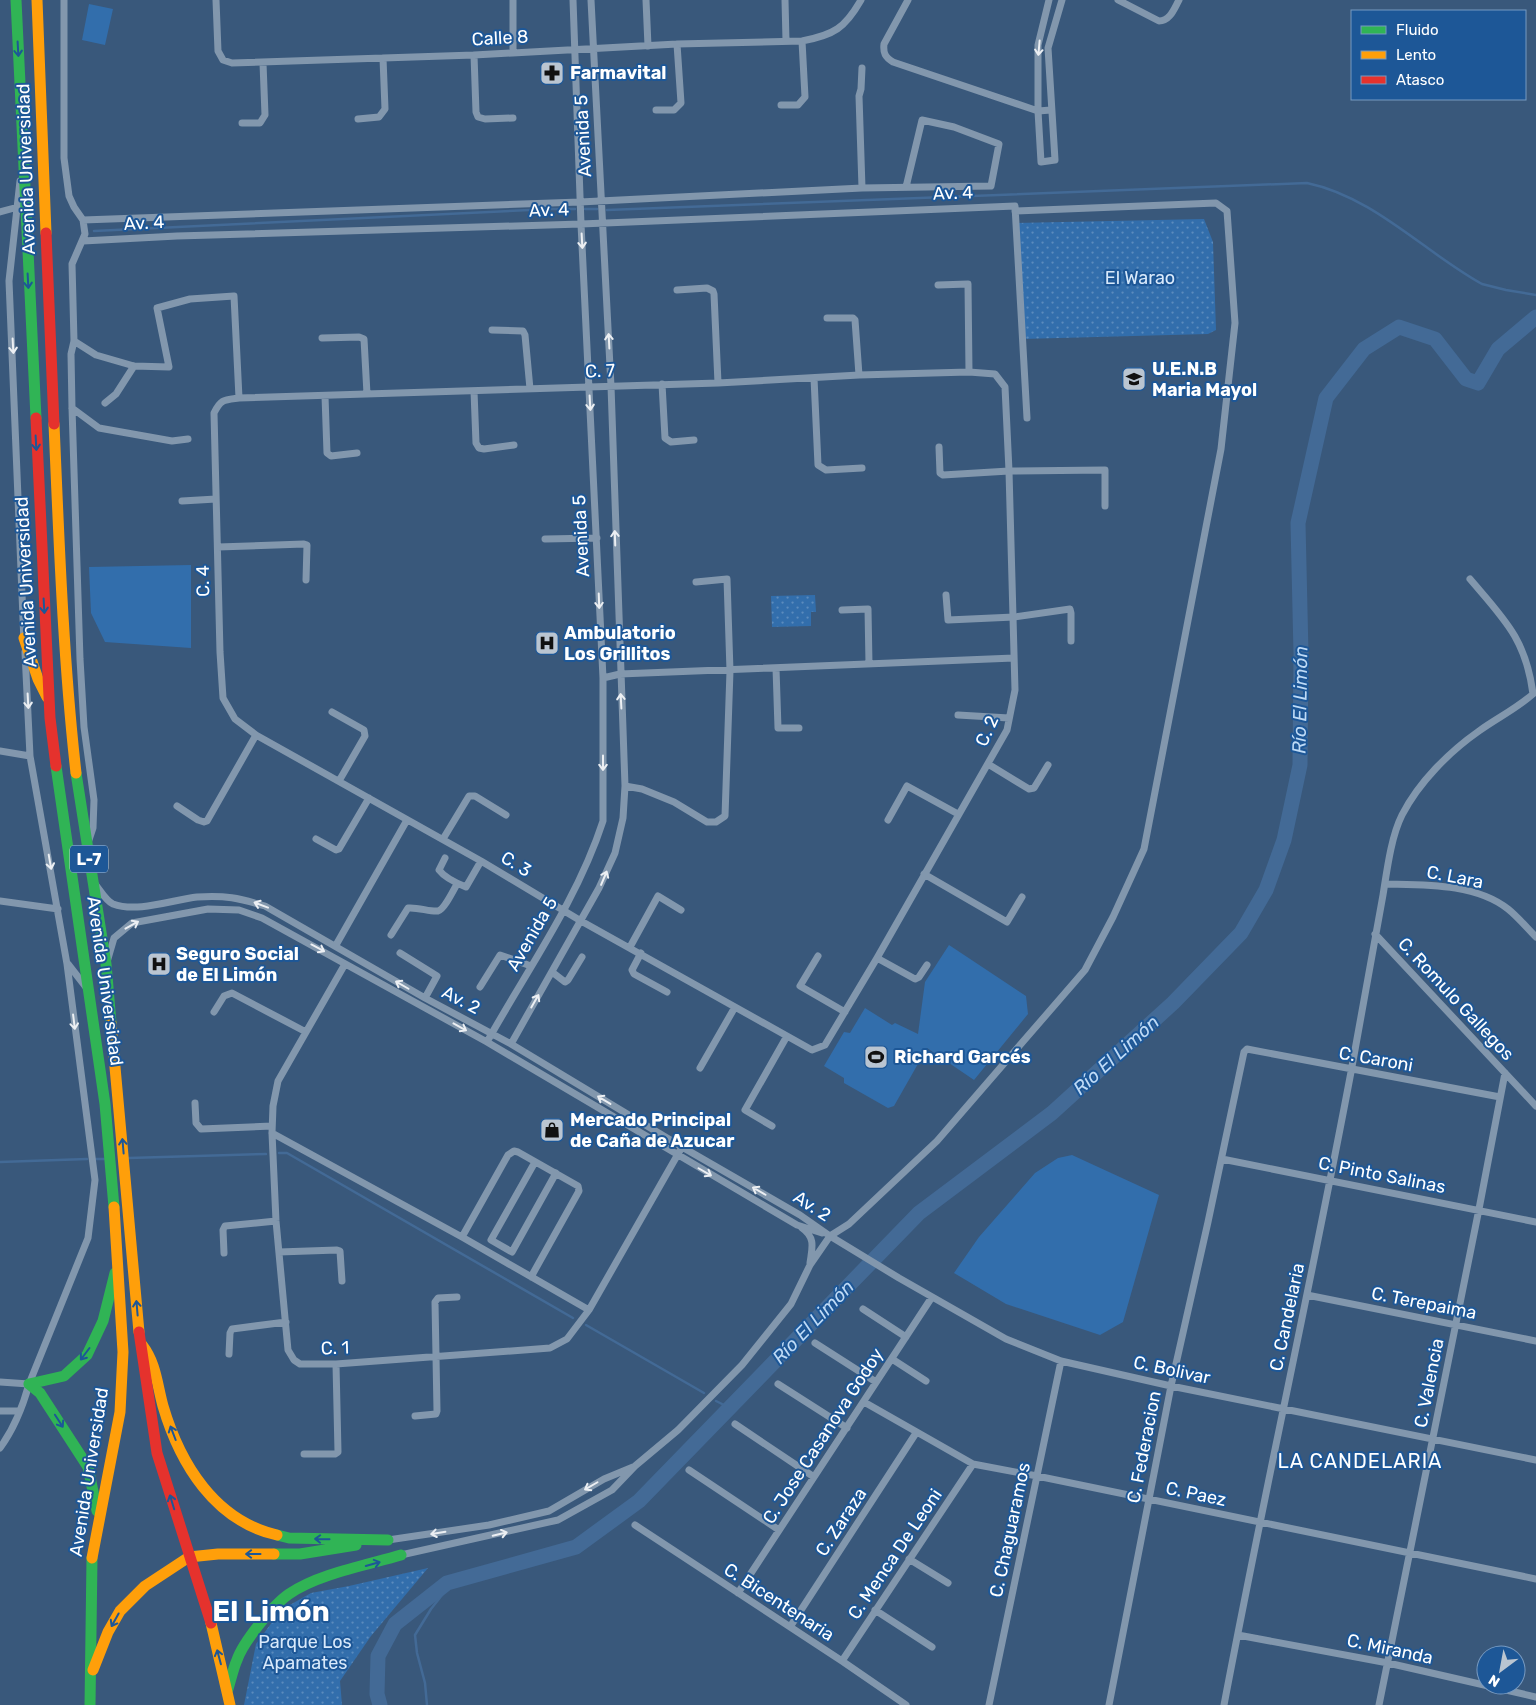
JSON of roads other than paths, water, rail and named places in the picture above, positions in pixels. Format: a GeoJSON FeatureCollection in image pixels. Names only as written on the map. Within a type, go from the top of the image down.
{"type":"FeatureCollection","features":[{"type":"Feature","properties":{"kind":"main road","name":"Avenida Universidad"},"geometry":{"type":"LineString","coordinates":[[16,0],[49,701],[59,796],[90,993],[105,1104],[118,1259],[123,1352],[120,1412],[98,1516],[92,1556],[90,1705]]}},
{"type":"Feature","properties":{"kind":"main road","name":"Avenida Universidad"},"geometry":{"type":"LineString","coordinates":[[37,0],[61,590],[70,719],[86,846],[94,883],[106,964],[140,1342],[157,1453],[208,1612],[230,1705]]}},
{"type":"Feature","properties":{"kind":"main road"},"geometry":{"type":"LineString","coordinates":[[24,638],[38,679],[49,701]]}},
{"type":"Feature","properties":{"kind":"main road"},"geometry":{"type":"LineString","coordinates":[[29,1384],[64,1376],[87,1355],[103,1321],[118,1259]]}},
{"type":"Feature","properties":{"kind":"main road"},"geometry":{"type":"LineString","coordinates":[[140,1342],[151,1357],[164,1409],[180,1450],[197,1482],[218,1505],[246,1525],[289,1538],[388,1540]]}},
{"type":"Feature","properties":{"kind":"main road"},"geometry":{"type":"LineString","coordinates":[[29,1384],[40,1393],[88,1467],[98,1516]]}},
{"type":"Feature","properties":{"kind":"main road"},"geometry":{"type":"LineString","coordinates":[[90,1677],[108,1632],[120,1611],[145,1586],[189,1557],[218,1554],[300,1554],[388,1540]]}},
{"type":"Feature","properties":{"kind":"main road"},"geometry":{"type":"LineString","coordinates":[[228,1691],[237,1658],[252,1635],[276,1605],[289,1594],[305,1585],[330,1576],[401,1555]]}},
{"type":"Feature","properties":{"kind":"street"},"geometry":{"type":"LineString","coordinates":[[64,0],[64,158],[69,196],[74,208],[83,220]]}},
{"type":"Feature","properties":{"kind":"street","name":"Calle 8"},"geometry":{"type":"LineString","coordinates":[[216,0],[218,51],[223,60],[232,63],[677,44],[802,41],[822,37],[838,30],[853,14],[861,0]]}},
{"type":"Feature","properties":{"kind":"street"},"geometry":{"type":"LineString","coordinates":[[513,0],[513,52]]}},
{"type":"Feature","properties":{"kind":"street","name":"Avenida 5"},"geometry":{"type":"LineString","coordinates":[[487,1042],[564,911],[596,842],[603,821],[603,678],[580,202],[573,0]]}},
{"type":"Feature","properties":{"kind":"street","name":"Avenida 5"},"geometry":{"type":"LineString","coordinates":[[512,1044],[600,888],[615,853],[623,818],[624,786],[611,386],[591,0]]}},
{"type":"Feature","properties":{"kind":"street"},"geometry":{"type":"LineString","coordinates":[[646,0],[648,46]]}},
{"type":"Feature","properties":{"kind":"street"},"geometry":{"type":"LineString","coordinates":[[785,0],[786,41]]}},
{"type":"Feature","properties":{"kind":"street"},"geometry":{"type":"LineString","coordinates":[[908,0],[884,44],[883,50],[888,59],[1038,111],[1051,110]]}},
{"type":"Feature","properties":{"kind":"street"},"geometry":{"type":"LineString","coordinates":[[1049,0],[1038,45],[1038,111],[1041,162],[1055,160],[1048,48],[1062,0]]}},
{"type":"Feature","properties":{"kind":"street"},"geometry":{"type":"LineString","coordinates":[[1118,0],[1153,19],[1164,21],[1168,18],[1179,0]]}},
{"type":"Feature","properties":{"kind":"street"},"geometry":{"type":"LineString","coordinates":[[781,105],[798,104],[805,97],[802,41]]}},
{"type":"Feature","properties":{"kind":"street"},"geometry":{"type":"LineString","coordinates":[[656,110],[674,110],[681,103],[677,44]]}},
{"type":"Feature","properties":{"kind":"street"},"geometry":{"type":"LineString","coordinates":[[474,54],[476,112],[478,117],[485,119],[513,118]]}},
{"type":"Feature","properties":{"kind":"street"},"geometry":{"type":"LineString","coordinates":[[358,118],[379,117],[385,109],[383,58]]}},
{"type":"Feature","properties":{"kind":"street"},"geometry":{"type":"LineString","coordinates":[[242,123],[260,123],[265,115],[263,63]]}},
{"type":"Feature","properties":{"kind":"street"},"geometry":{"type":"LineString","coordinates":[[862,68],[859,96],[862,188]]}},
{"type":"Feature","properties":{"kind":"street","name":"Av. 4"},"geometry":{"type":"LineString","coordinates":[[83,220],[580,202],[862,188],[991,186],[999,144],[954,127],[922,120],[906,187]]}},
{"type":"Feature","properties":{"kind":"street","name":"Avenida Universidad"},"geometry":{"type":"LineString","coordinates":[[0,1448],[6,1440],[19,1410],[88,1238],[94,1180],[67,964],[30,756],[9,281],[18,207],[22,141]]}},
{"type":"Feature","properties":{"kind":"street","name":"Av. 4"},"geometry":{"type":"LineString","coordinates":[[83,241],[1015,208],[1216,203],[1226,212],[1235,324],[1221,449],[1144,849],[1113,918],[1085,970],[937,1141],[849,1224],[830,1236]]}},
{"type":"Feature","properties":{"kind":"street"},"geometry":{"type":"LineString","coordinates":[[0,212],[18,207]]}},
{"type":"Feature","properties":{"kind":"street"},"geometry":{"type":"LineString","coordinates":[[1015,208],[1027,418]]}},
{"type":"Feature","properties":{"kind":"street","name":"Avenida Universidad"},"geometry":{"type":"LineString","coordinates":[[83,220],[85,234],[72,264],[74,341],[71,354],[83,708],[94,800],[93,828],[86,846]]}},
{"type":"Feature","properties":{"kind":"street"},"geometry":{"type":"LineString","coordinates":[[938,284],[968,284],[969,372]]}},
{"type":"Feature","properties":{"kind":"street"},"geometry":{"type":"LineString","coordinates":[[677,290],[707,288],[713,291],[718,383]]}},
{"type":"Feature","properties":{"kind":"street"},"geometry":{"type":"LineString","coordinates":[[74,341],[96,355],[134,366],[169,367],[157,308],[190,299],[234,296],[240,398]]}},
{"type":"Feature","properties":{"kind":"street"},"geometry":{"type":"LineString","coordinates":[[827,318],[853,318],[855,320],[859,375]]}},
{"type":"Feature","properties":{"kind":"street"},"geometry":{"type":"LineString","coordinates":[[492,330],[523,331],[525,335],[530,389]]}},
{"type":"Feature","properties":{"kind":"street"},"geometry":{"type":"LineString","coordinates":[[322,338],[359,337],[364,339],[367,394]]}},
{"type":"Feature","properties":{"kind":"street"},"geometry":{"type":"LineString","coordinates":[[105,402],[116,394],[134,366]]}},
{"type":"Feature","properties":{"kind":"street","name":"C. 7"},"geometry":{"type":"LineString","coordinates":[[214,413],[219,403],[224,400],[240,398],[718,383],[859,375],[969,372],[995,374]]}},
{"type":"Feature","properties":{"kind":"street","name":"C. 2"},"geometry":{"type":"LineString","coordinates":[[812,1050],[825,1045],[877,958],[1007,730],[1015,690],[1014,616],[1005,387],[995,374]]}},
{"type":"Feature","properties":{"kind":"street"},"geometry":{"type":"LineString","coordinates":[[814,378],[818,464],[826,470],[862,468]]}},
{"type":"Feature","properties":{"kind":"street"},"geometry":{"type":"LineString","coordinates":[[662,384],[665,438],[671,442],[694,440]]}},
{"type":"Feature","properties":{"kind":"street"},"geometry":{"type":"LineString","coordinates":[[474,391],[476,443],[479,448],[514,445]]}},
{"type":"Feature","properties":{"kind":"street"},"geometry":{"type":"LineString","coordinates":[[325,396],[327,453],[332,456],[357,453]]}},
{"type":"Feature","properties":{"kind":"street"},"geometry":{"type":"LineString","coordinates":[[72,408],[99,428],[172,441],[188,439]]}},
{"type":"Feature","properties":{"kind":"street","name":"C. 4"},"geometry":{"type":"LineString","coordinates":[[214,413],[220,652],[223,698],[235,719],[256,735]]}},
{"type":"Feature","properties":{"kind":"street"},"geometry":{"type":"LineString","coordinates":[[939,447],[940,472],[943,475],[1009,471],[1105,470],[1105,506]]}},
{"type":"Feature","properties":{"kind":"street"},"geometry":{"type":"LineString","coordinates":[[182,501],[216,499]]}},
{"type":"Feature","properties":{"kind":"street"},"geometry":{"type":"LineString","coordinates":[[545,540],[597,538]]}},
{"type":"Feature","properties":{"kind":"street"},"geometry":{"type":"LineString","coordinates":[[218,547],[307,545],[306,580]]}},
{"type":"Feature","properties":{"kind":"street"},"geometry":{"type":"LineString","coordinates":[[624,786],[642,790],[674,802],[707,822],[716,822],[725,816],[730,671],[726,579],[696,582]]}},
{"type":"Feature","properties":{"kind":"street"},"geometry":{"type":"LineString","coordinates":[[1375,934],[1396,834],[1402,816],[1417,793],[1440,764],[1462,743],[1480,729],[1520,705],[1533,694],[1530,672],[1522,648],[1509,624],[1470,579]]}},
{"type":"Feature","properties":{"kind":"street"},"geometry":{"type":"LineString","coordinates":[[946,595],[948,620],[1014,616],[1070,609],[1071,641]]}},
{"type":"Feature","properties":{"kind":"street"},"geometry":{"type":"LineString","coordinates":[[842,610],[868,609],[869,664]]}},
{"type":"Feature","properties":{"kind":"street"},"geometry":{"type":"LineString","coordinates":[[603,678],[620,674],[1014,658]]}},
{"type":"Feature","properties":{"kind":"street"},"geometry":{"type":"LineString","coordinates":[[776,668],[778,728],[799,728]]}},
{"type":"Feature","properties":{"kind":"street"},"geometry":{"type":"LineString","coordinates":[[332,712],[364,730],[365,736],[339,781]]}},
{"type":"Feature","properties":{"kind":"street"},"geometry":{"type":"LineString","coordinates":[[958,715],[1009,718]]}},
{"type":"Feature","properties":{"kind":"street"},"geometry":{"type":"LineString","coordinates":[[177,806],[198,820],[207,821],[256,735]]}},
{"type":"Feature","properties":{"kind":"street","name":"C. 3"},"geometry":{"type":"LineString","coordinates":[[256,735],[443,839],[564,911],[812,1050]]}},
{"type":"Feature","properties":{"kind":"street"},"geometry":{"type":"LineString","coordinates":[[0,751],[30,756]]}},
{"type":"Feature","properties":{"kind":"street"},"geometry":{"type":"LineString","coordinates":[[988,764],[1029,789],[1034,788],[1048,765]]}},
{"type":"Feature","properties":{"kind":"street"},"geometry":{"type":"LineString","coordinates":[[888,820],[907,786],[958,814]]}},
{"type":"Feature","properties":{"kind":"street"},"geometry":{"type":"LineString","coordinates":[[443,839],[469,796],[475,796],[506,814]]}},
{"type":"Feature","properties":{"kind":"street"},"geometry":{"type":"LineString","coordinates":[[316,839],[336,850],[339,849],[369,798]]}},
{"type":"Feature","properties":{"kind":"street"},"geometry":{"type":"LineString","coordinates":[[336,945],[407,820]]}},
{"type":"Feature","properties":{"kind":"street"},"geometry":{"type":"LineString","coordinates":[[445,858],[439,870],[457,884],[466,887],[481,861]]}},
{"type":"Feature","properties":{"kind":"street"},"geometry":{"type":"LineString","coordinates":[[924,874],[1007,922],[1022,896]]}},
{"type":"Feature","properties":{"kind":"street","name":"Av. 2"},"geometry":{"type":"LineString","coordinates":[[94,883],[111,903],[129,908],[218,896],[238,897],[265,906],[336,945],[425,998],[512,1044],[800,1215],[830,1236]]}},
{"type":"Feature","properties":{"kind":"street"},"geometry":{"type":"LineString","coordinates":[[391,935],[408,908],[416,907],[438,911],[442,908],[457,884]]}},
{"type":"Feature","properties":{"kind":"street","name":"C. Lara"},"geometry":{"type":"LineString","coordinates":[[1385,884],[1416,884],[1475,893],[1492,899],[1508,909],[1536,937]]}},
{"type":"Feature","properties":{"kind":"street"},"geometry":{"type":"LineString","coordinates":[[630,947],[658,896],[681,910]]}},
{"type":"Feature","properties":{"kind":"street"},"geometry":{"type":"LineString","coordinates":[[0,901],[58,909]]}},
{"type":"Feature","properties":{"kind":"street","name":"Av. 2"},"geometry":{"type":"LineString","coordinates":[[106,964],[114,938],[132,922],[208,909],[239,910],[262,918],[487,1042],[797,1225],[830,1236]]}},
{"type":"Feature","properties":{"kind":"street","name":"C. Candelaria"},"geometry":{"type":"LineString","coordinates":[[1224,1705],[1352,1070],[1375,934]]}},
{"type":"Feature","properties":{"kind":"street","name":"C. Romulo Gallegos"},"geometry":{"type":"LineString","coordinates":[[1375,934],[1536,1106]]}},
{"type":"Feature","properties":{"kind":"street"},"geometry":{"type":"LineString","coordinates":[[400,953],[437,976],[425,998]]}},
{"type":"Feature","properties":{"kind":"street"},"geometry":{"type":"LineString","coordinates":[[641,954],[632,970],[634,974],[667,992]]}},
{"type":"Feature","properties":{"kind":"street"},"geometry":{"type":"LineString","coordinates":[[480,987],[500,955],[532,966]]}},
{"type":"Feature","properties":{"kind":"street"},"geometry":{"type":"LineString","coordinates":[[818,956],[800,986],[845,1012]]}},
{"type":"Feature","properties":{"kind":"street"},"geometry":{"type":"LineString","coordinates":[[552,972],[566,982],[582,957]]}},
{"type":"Feature","properties":{"kind":"street"},"geometry":{"type":"LineString","coordinates":[[877,958],[915,979],[927,965]]}},
{"type":"Feature","properties":{"kind":"street"},"geometry":{"type":"LineString","coordinates":[[67,964],[90,993]]}},
{"type":"Feature","properties":{"kind":"street","name":"C. 1"},"geometry":{"type":"LineString","coordinates":[[345,964],[278,1082],[273,1106],[272,1130],[276,1221],[288,1350],[294,1360],[300,1364],[336,1364],[550,1348],[567,1339],[589,1310],[682,1146]]}},
{"type":"Feature","properties":{"kind":"street"},"geometry":{"type":"LineString","coordinates":[[214,1012],[224,996],[227,993],[232,993],[306,1032]]}},
{"type":"Feature","properties":{"kind":"street"},"geometry":{"type":"LineString","coordinates":[[700,1068],[735,1007]]}},
{"type":"Feature","properties":{"kind":"street"},"geometry":{"type":"LineString","coordinates":[[772,1126],[745,1110],[787,1036]]}},
{"type":"Feature","properties":{"kind":"street","name":"C. Caroni"},"geometry":{"type":"LineString","coordinates":[[1247,1050],[1500,1096]]}},
{"type":"Feature","properties":{"kind":"street","name":"C. Federacion"},"geometry":{"type":"LineString","coordinates":[[1109,1705],[1171,1386],[1244,1052],[1247,1050]]}},
{"type":"Feature","properties":{"kind":"street","name":"C. Valencia"},"geometry":{"type":"LineString","coordinates":[[1379,1705],[1480,1209],[1505,1073]]}},
{"type":"Feature","properties":{"kind":"street"},"geometry":{"type":"LineString","coordinates":[[194,1103],[196,1124],[200,1129],[272,1130],[589,1310]]}},
{"type":"Feature","properties":{"kind":"street"},"geometry":{"type":"LineString","coordinates":[[462,1237],[508,1154],[514,1151],[518,1152],[556,1173],[578,1186],[579,1191],[531,1277]]}},
{"type":"Feature","properties":{"kind":"street","name":"C. Pinto Salinas"},"geometry":{"type":"LineString","coordinates":[[1222,1159],[1480,1209],[1536,1222]]}},
{"type":"Feature","properties":{"kind":"street"},"geometry":{"type":"LineString","coordinates":[[535,1162],[491,1240],[512,1252],[556,1173]]}},
{"type":"Feature","properties":{"kind":"street"},"geometry":{"type":"LineString","coordinates":[[224,1253],[223,1230],[226,1226],[276,1221]]}},
{"type":"Feature","properties":{"kind":"street"},"geometry":{"type":"LineString","coordinates":[[797,1225],[807,1232],[812,1239],[810,1265]]}},
{"type":"Feature","properties":{"kind":"street"},"geometry":{"type":"LineString","coordinates":[[401,1555],[558,1520],[612,1490],[636,1466],[678,1430],[742,1365],[791,1304],[810,1265],[830,1236]]}},
{"type":"Feature","properties":{"kind":"street","name":"C. Bolivar"},"geometry":{"type":"LineString","coordinates":[[830,1236],[1006,1339],[1060,1361],[1171,1386],[1536,1460]]}},
{"type":"Feature","properties":{"kind":"street"},"geometry":{"type":"LineString","coordinates":[[279,1252],[340,1251],[342,1280]]}},
{"type":"Feature","properties":{"kind":"street","name":"C. Terepaima"},"geometry":{"type":"LineString","coordinates":[[1307,1295],[1536,1341]]}},
{"type":"Feature","properties":{"kind":"street"},"geometry":{"type":"LineString","coordinates":[[415,1416],[436,1414],[435,1302],[438,1298],[457,1297]]}},
{"type":"Feature","properties":{"kind":"street","name":"C. Jose Casanova Godoy"},"geometry":{"type":"LineString","coordinates":[[738,1592],[932,1297]]}},
{"type":"Feature","properties":{"kind":"street"},"geometry":{"type":"LineString","coordinates":[[863,1309],[906,1336]]}},
{"type":"Feature","properties":{"kind":"street"},"geometry":{"type":"LineString","coordinates":[[229,1354],[230,1332],[232,1329],[286,1322]]}},
{"type":"Feature","properties":{"kind":"street"},"geometry":{"type":"LineString","coordinates":[[815,1343],[876,1382]]}},
{"type":"Feature","properties":{"kind":"street"},"geometry":{"type":"LineString","coordinates":[[892,1359],[926,1381]]}},
{"type":"Feature","properties":{"kind":"street","name":"C. Chaguaramos"},"geometry":{"type":"LineString","coordinates":[[989,1705],[1060,1361]]}},
{"type":"Feature","properties":{"kind":"street"},"geometry":{"type":"LineString","coordinates":[[304,1454],[335,1454],[338,1452],[336,1364]]}},
{"type":"Feature","properties":{"kind":"street"},"geometry":{"type":"LineString","coordinates":[[0,1382],[29,1384]]}},
{"type":"Feature","properties":{"kind":"street"},"geometry":{"type":"LineString","coordinates":[[778,1384],[847,1428]]}},
{"type":"Feature","properties":{"kind":"street","name":"C. Paez"},"geometry":{"type":"LineString","coordinates":[[864,1402],[973,1464],[1536,1579]]}},
{"type":"Feature","properties":{"kind":"street"},"geometry":{"type":"LineString","coordinates":[[0,1411],[19,1410]]}},
{"type":"Feature","properties":{"kind":"street"},"geometry":{"type":"LineString","coordinates":[[735,1424],[814,1476]]}},
{"type":"Feature","properties":{"kind":"street","name":"C. Zaraza"},"geometry":{"type":"LineString","coordinates":[[790,1627],[916,1433]]}},
{"type":"Feature","properties":{"kind":"street","name":"C. Menca De Leoni"},"geometry":{"type":"LineString","coordinates":[[842,1661],[973,1464]]}},
{"type":"Feature","properties":{"kind":"street"},"geometry":{"type":"LineString","coordinates":[[388,1540],[489,1525],[549,1511],[604,1479],[636,1466]]}},
{"type":"Feature","properties":{"kind":"street"},"geometry":{"type":"LineString","coordinates":[[689,1470],[779,1530]]}},
{"type":"Feature","properties":{"kind":"street","name":"C. Bicentenaria"},"geometry":{"type":"LineString","coordinates":[[635,1526],[738,1592],[906,1705]]}},
{"type":"Feature","properties":{"kind":"street"},"geometry":{"type":"LineString","coordinates":[[909,1559],[948,1583]]}},
{"type":"Feature","properties":{"kind":"street"},"geometry":{"type":"LineString","coordinates":[[875,1610],[932,1647]]}},
{"type":"Feature","properties":{"kind":"street","name":"C. Miranda"},"geometry":{"type":"LineString","coordinates":[[1238,1634],[1388,1663],[1536,1697]]}},
{"type":"Feature","properties":{"kind":"waterway"},"geometry":{"type":"LineString","coordinates":[[607,210],[1307,183],[1331,190],[1377,213],[1482,284],[1536,295]]}},
{"type":"Feature","properties":{"kind":"waterway"},"geometry":{"type":"LineString","coordinates":[[94,231],[575,209]]}},
{"type":"Feature","properties":{"kind":"waterway"},"geometry":{"type":"LineString","coordinates":[[585,209],[597,209]]}},
{"type":"Feature","properties":{"kind":"waterway","name":"Río El Limón"},"geometry":{"type":"LineString","coordinates":[[380,1705],[377,1694],[378,1656],[395,1624],[447,1583],[576,1547],[639,1501],[919,1213],[1052,1113],[1173,1003],[1241,933],[1266,890],[1284,840],[1300,765],[1301,654],[1298,523],[1326,398],[1364,349],[1399,327],[1435,339],[1466,379],[1478,383],[1498,349],[1536,317]]}},
{"type":"Feature","properties":{"kind":"waterway"},"geometry":{"type":"LineString","coordinates":[[279,1153],[287,1153],[573,1318]]}},
{"type":"Feature","properties":{"kind":"waterway"},"geometry":{"type":"LineString","coordinates":[[129,1158],[266,1154]]}},
{"type":"Feature","properties":{"kind":"waterway"},"geometry":{"type":"LineString","coordinates":[[0,1162],[87,1159]]}},
{"type":"Feature","properties":{"kind":"waterway"},"geometry":{"type":"LineString","coordinates":[[96,1159],[104,1159]]}},
{"type":"Feature","properties":{"kind":"waterway"},"geometry":{"type":"LineString","coordinates":[[586,1325],[704,1393]]}},
{"type":"Feature","properties":{"kind":"waterway"},"geometry":{"type":"LineString","coordinates":[[716,1401],[730,1408]]}},
{"type":"Feature","properties":{"kind":"waterway"},"geometry":{"type":"LineString","coordinates":[[427,1705],[425,1683],[417,1653],[415,1635],[431,1609],[453,1581]]}},
{"type":"Feature","properties":{"kind":"place","name":"Farmavital"},"geometry":{"type":"Point","coordinates":[552,73]}},
{"type":"Feature","properties":{"kind":"place","name":"U.E.N.B Maria Mayol"},"geometry":{"type":"Point","coordinates":[1134,379]}},
{"type":"Feature","properties":{"kind":"place","name":"Ambulatorio Los Grillitos"},"geometry":{"type":"Point","coordinates":[547,643]}},
{"type":"Feature","properties":{"kind":"place","name":"Seguro Social de El Limón"},"geometry":{"type":"Point","coordinates":[159,964]}},
{"type":"Feature","properties":{"kind":"place","name":"Richard Garcés"},"geometry":{"type":"Point","coordinates":[876,1057]}},
{"type":"Feature","properties":{"kind":"place","name":"Mercado Principal de Caña de Azucar"},"geometry":{"type":"Point","coordinates":[552,1130]}},
{"type":"Feature","properties":{"kind":"district","name":"LA CANDELARIA"},"geometry":{"type":"Point","coordinates":[1360,1461]}},
{"type":"Feature","properties":{"kind":"district","name":"El Limón"},"geometry":{"type":"Point","coordinates":[271,1611]}},
{"type":"Feature","properties":{"kind":"park label","name":"El Warao"},"geometry":{"type":"Point","coordinates":[1140,278]}},
{"type":"Feature","properties":{"kind":"park label","name":"Parque Los Apamates"},"geometry":{"type":"Point","coordinates":[305,1652]}}]}
